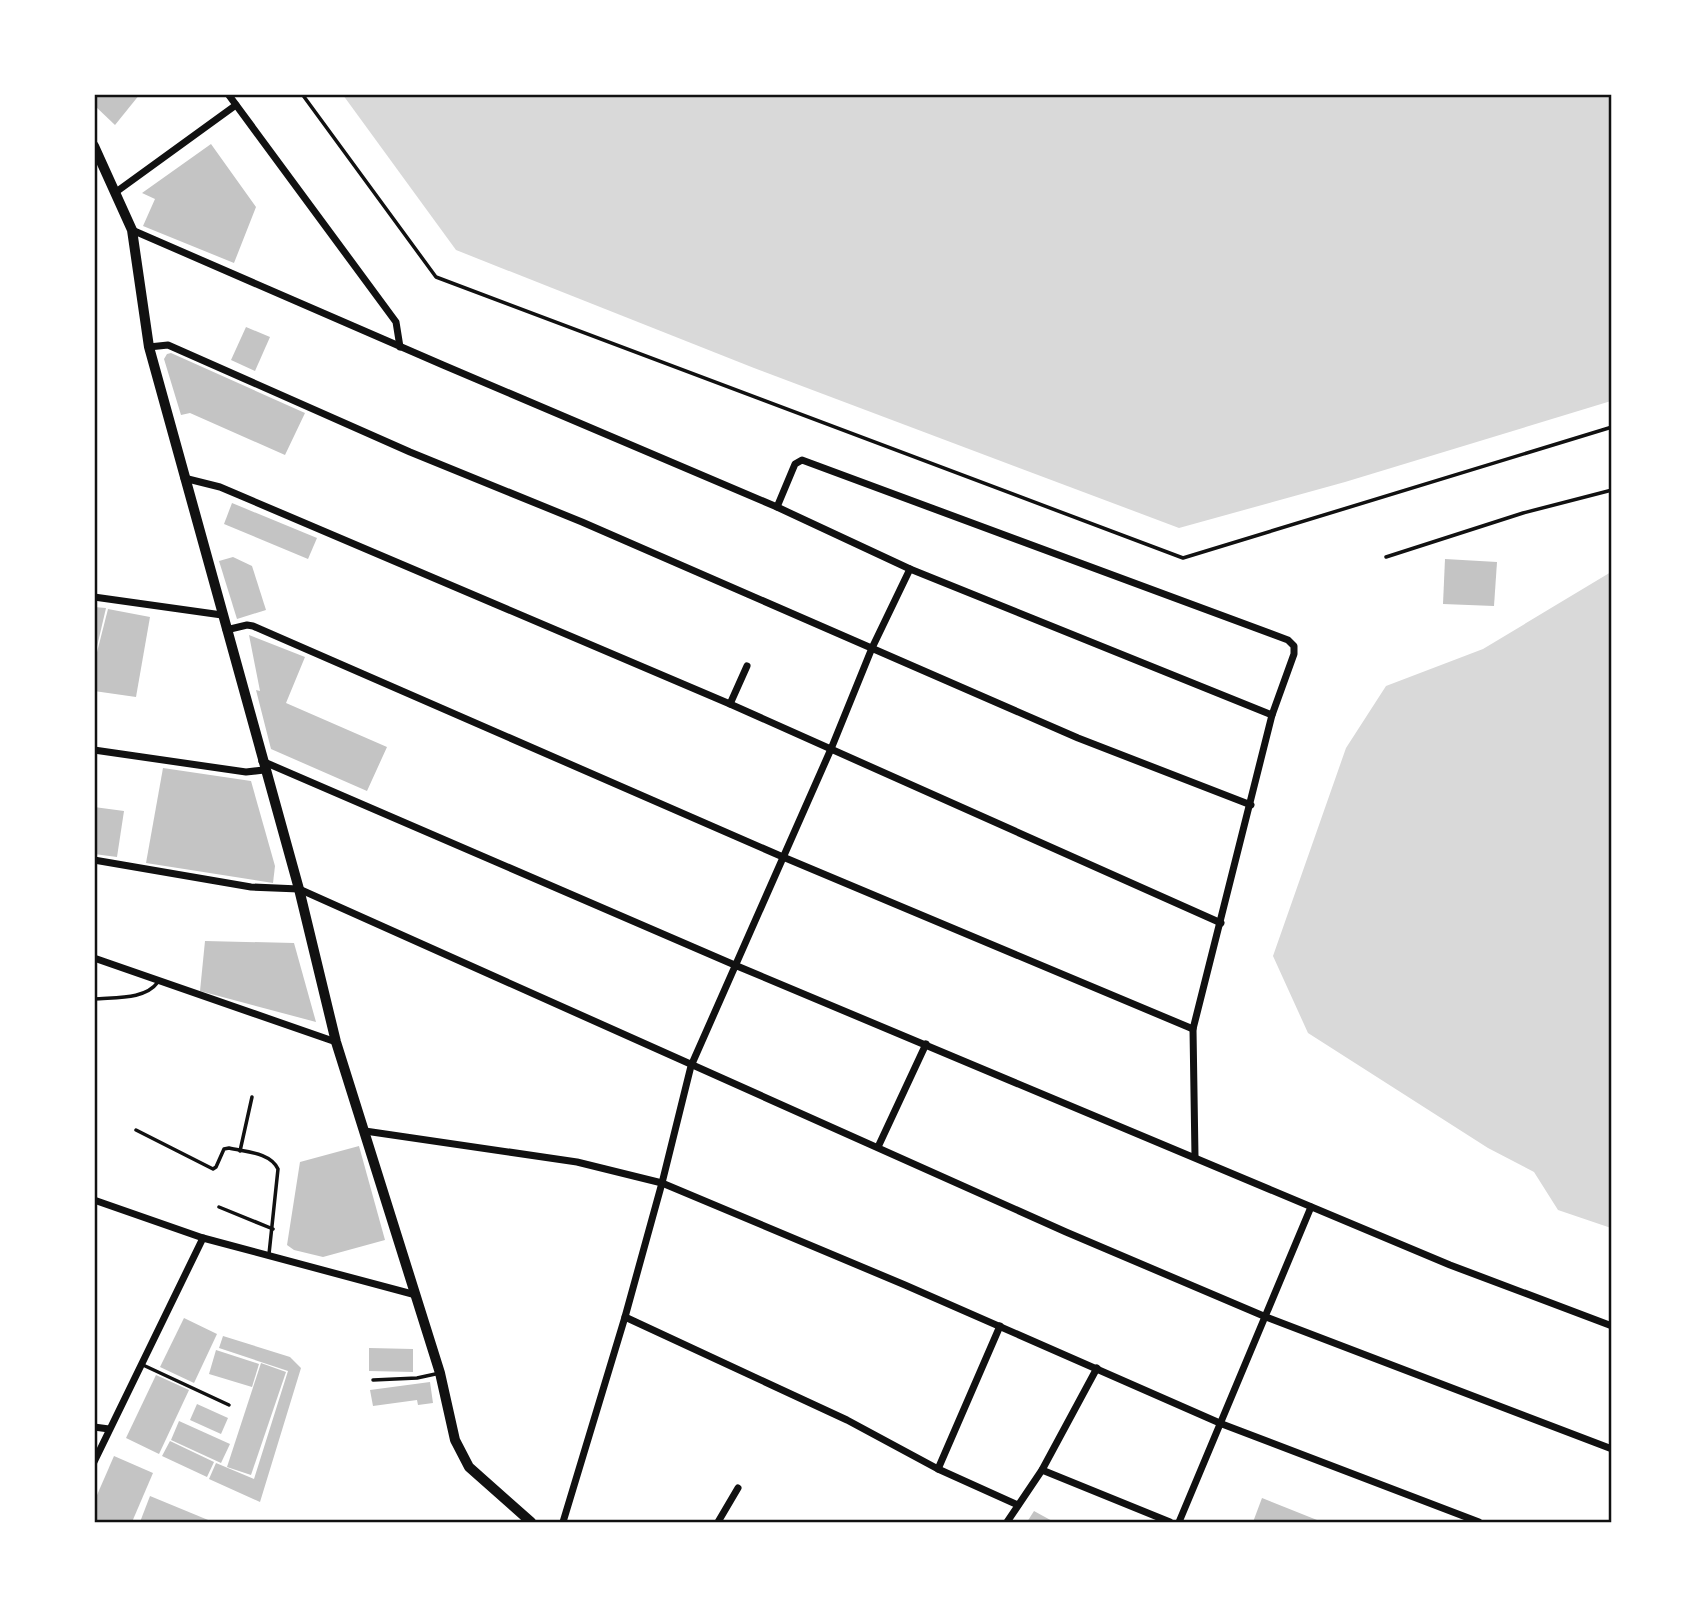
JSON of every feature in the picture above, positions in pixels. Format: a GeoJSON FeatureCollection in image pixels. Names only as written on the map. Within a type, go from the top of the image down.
{"type":"FeatureCollection","features":[{"type":"Feature","properties":{"kind":"street"},"geometry":{"type":"LineString","coordinates":[[228,94],[396,322],[400,347]]}},
{"type":"Feature","properties":{"kind":"street"},"geometry":{"type":"LineString","coordinates":[[116,192],[236,105]]}},
{"type":"Feature","properties":{"kind":"street"},"geometry":{"type":"LineString","coordinates":[[94,146],[132,230],[149,347],[299,889],[335,1042],[440,1373],[455,1440],[464,1460],[475,1474],[531,1522]]}},
{"type":"Feature","properties":{"kind":"street"},"geometry":{"type":"LineString","coordinates":[[132,230],[778,507],[910,569],[1272,715]]}},
{"type":"Feature","properties":{"kind":"street"},"geometry":{"type":"LineString","coordinates":[[149,347],[168,345],[410,452],[522,496],[1078,738],[1251,805]]}},
{"type":"Feature","properties":{"kind":"street"},"geometry":{"type":"LineString","coordinates":[[778,507],[795,464],[802,460],[1288,640],[1294,646],[1294,654],[1272,715],[1193,1029],[1195,1157]]}},
{"type":"Feature","properties":{"kind":"street"},"geometry":{"type":"LineString","coordinates":[[184,478],[220,487],[730,704],[1221,923]]}},
{"type":"Feature","properties":{"kind":"street"},"geometry":{"type":"LineString","coordinates":[[562,1522],[625,1317],[691,1066],[831,749],[872,648],[910,569]]}},
{"type":"Feature","properties":{"kind":"street"},"geometry":{"type":"LineString","coordinates":[[94,597],[222,615]]}},
{"type":"Feature","properties":{"kind":"street"},"geometry":{"type":"LineString","coordinates":[[226,629],[253,626],[783,857],[1193,1029]]}},
{"type":"Feature","properties":{"kind":"street"},"geometry":{"type":"LineString","coordinates":[[730,704],[747,666]]}},
{"type":"Feature","properties":{"kind":"street"},"geometry":{"type":"LineString","coordinates":[[94,750],[246,772],[263,765],[1450,1265],[1612,1326]]}},
{"type":"Feature","properties":{"kind":"street"},"geometry":{"type":"LineString","coordinates":[[94,860],[251,887],[299,889],[1066,1232],[1266,1317],[1612,1449]]}},
{"type":"Feature","properties":{"kind":"street"},"geometry":{"type":"LineString","coordinates":[[94,958],[335,1042]]}},
{"type":"Feature","properties":{"kind":"street"},"geometry":{"type":"LineString","coordinates":[[878,1147],[926,1044]]}},
{"type":"Feature","properties":{"kind":"street"},"geometry":{"type":"LineString","coordinates":[[365,1130],[577,1163],[662,1183],[1000,1326],[1222,1424],[1479,1522]]}},
{"type":"Feature","properties":{"kind":"street"},"geometry":{"type":"LineString","coordinates":[[94,1200],[203,1238],[416,1295]]}},
{"type":"Feature","properties":{"kind":"street"},"geometry":{"type":"LineString","coordinates":[[1179,1522],[1311,1207]]}},
{"type":"Feature","properties":{"kind":"street"},"geometry":{"type":"LineString","coordinates":[[94,1462],[203,1238]]}},
{"type":"Feature","properties":{"kind":"street"},"geometry":{"type":"LineString","coordinates":[[625,1317],[847,1420],[938,1469],[1018,1505]]}},
{"type":"Feature","properties":{"kind":"street"},"geometry":{"type":"LineString","coordinates":[[938,1469],[1000,1326]]}},
{"type":"Feature","properties":{"kind":"street"},"geometry":{"type":"LineString","coordinates":[[1007,1522],[1042,1470],[1097,1368]]}},
{"type":"Feature","properties":{"kind":"street"},"geometry":{"type":"LineString","coordinates":[[94,1427],[109,1429]]}},
{"type":"Feature","properties":{"kind":"street"},"geometry":{"type":"LineString","coordinates":[[1042,1470],[1170,1522]]}},
{"type":"Feature","properties":{"kind":"street"},"geometry":{"type":"LineString","coordinates":[[718,1522],[738,1488]]}},
{"type":"Feature","properties":{"kind":"lane"},"geometry":{"type":"LineString","coordinates":[[302,94],[436,277],[1183,558],[1612,427]]}},
{"type":"Feature","properties":{"kind":"lane"},"geometry":{"type":"LineString","coordinates":[[1386,557],[1523,513],[1612,490]]}},
{"type":"Feature","properties":{"kind":"lane"},"geometry":{"type":"LineString","coordinates":[[94,999],[136,996],[153,989],[158,982]]}},
{"type":"Feature","properties":{"kind":"lane"},"geometry":{"type":"LineString","coordinates":[[240,1151],[252,1097]]}},
{"type":"Feature","properties":{"kind":"lane"},"geometry":{"type":"LineString","coordinates":[[136,1130],[213,1169],[224,1149],[269,1157],[278,1169],[269,1256]]}},
{"type":"Feature","properties":{"kind":"lane"},"geometry":{"type":"LineString","coordinates":[[219,1207],[273,1229]]}},
{"type":"Feature","properties":{"kind":"lane"},"geometry":{"type":"LineString","coordinates":[[142,1364],[229,1405]]}},
{"type":"Feature","properties":{"kind":"lane"},"geometry":{"type":"LineString","coordinates":[[373,1380],[417,1378],[440,1373]]}},
{"type":"Feature","properties":{"kind":"shaded area"},"geometry":{"type":"Polygon","coordinates":[[[343,95],[1611,95],[1611,401],[1345,482],[1179,528],[754,368],[456,250],[343,95]]]}},
{"type":"Feature","properties":{"kind":"shaded area"},"geometry":{"type":"Polygon","coordinates":[[[1611,572],[1611,1228],[1558,1210],[1534,1172],[1488,1148],[1308,1033],[1273,956],[1346,748],[1386,686],[1483,649],[1611,572]]]}},
{"type":"Feature","properties":{"kind":"building"},"geometry":{"type":"Polygon","coordinates":[[[94,94],[140,94],[115,125],[94,105],[94,94]]]}},
{"type":"Feature","properties":{"kind":"building"},"geometry":{"type":"Polygon","coordinates":[[[211,144],[256,207],[234,263],[143,226],[155,199],[142,193],[211,144]]]}},
{"type":"Feature","properties":{"kind":"building"},"geometry":{"type":"Polygon","coordinates":[[[246,327],[270,337],[255,371],[231,360],[246,327]]]}},
{"type":"Feature","properties":{"kind":"building"},"geometry":{"type":"Polygon","coordinates":[[[171,353],[305,413],[285,455],[190,413],[181,415],[164,359],[171,353]]]}},
{"type":"Feature","properties":{"kind":"building"},"geometry":{"type":"Polygon","coordinates":[[[232,503],[317,538],[308,559],[224,524],[232,503]]]}},
{"type":"Feature","properties":{"kind":"building"},"geometry":{"type":"Polygon","coordinates":[[[233,557],[252,566],[266,610],[237,619],[219,561],[233,557]]]}},
{"type":"Feature","properties":{"kind":"building"},"geometry":{"type":"Polygon","coordinates":[[[1445,559],[1497,562],[1494,606],[1443,604],[1445,559]]]}},
{"type":"Feature","properties":{"kind":"building"},"geometry":{"type":"Polygon","coordinates":[[[94,607],[106,608],[96,651],[94,651],[94,607]]]}},
{"type":"Feature","properties":{"kind":"building"},"geometry":{"type":"Polygon","coordinates":[[[108,609],[150,617],[136,697],[94,691],[94,664],[108,609]]]}},
{"type":"Feature","properties":{"kind":"building"},"geometry":{"type":"Polygon","coordinates":[[[249,635],[305,657],[286,703],[387,747],[367,791],[271,749],[256,690],[260,691],[249,635]]]}},
{"type":"Feature","properties":{"kind":"building"},"geometry":{"type":"Polygon","coordinates":[[[163,768],[251,781],[275,866],[273,883],[146,863],[163,768]]]}},
{"type":"Feature","properties":{"kind":"building"},"geometry":{"type":"Polygon","coordinates":[[[94,807],[124,811],[117,857],[94,854],[94,807]]]}},
{"type":"Feature","properties":{"kind":"building"},"geometry":{"type":"Polygon","coordinates":[[[205,941],[294,943],[316,1022],[200,991],[205,941]]]}},
{"type":"Feature","properties":{"kind":"building"},"geometry":{"type":"Polygon","coordinates":[[[359,1146],[385,1240],[323,1257],[294,1250],[287,1245],[300,1162],[359,1146]]]}},
{"type":"Feature","properties":{"kind":"building"},"geometry":{"type":"Polygon","coordinates":[[[184,1318],[217,1334],[194,1383],[160,1367],[184,1318]]]}},
{"type":"Feature","properties":{"kind":"building"},"geometry":{"type":"Polygon","coordinates":[[[223,1336],[290,1357],[301,1368],[260,1502],[209,1479],[216,1463],[254,1479],[288,1371],[219,1348],[223,1336]]]}},
{"type":"Feature","properties":{"kind":"building"},"geometry":{"type":"Polygon","coordinates":[[[369,1348],[413,1349],[413,1372],[369,1371],[369,1348]]]}},
{"type":"Feature","properties":{"kind":"building"},"geometry":{"type":"Polygon","coordinates":[[[216,1350],[259,1364],[252,1387],[209,1374],[216,1350]]]}},
{"type":"Feature","properties":{"kind":"building"},"geometry":{"type":"Polygon","coordinates":[[[261,1363],[286,1372],[251,1475],[227,1467],[261,1363]]]}},
{"type":"Feature","properties":{"kind":"building"},"geometry":{"type":"Polygon","coordinates":[[[156,1375],[189,1390],[159,1454],[126,1438],[156,1375]]]}},
{"type":"Feature","properties":{"kind":"building"},"geometry":{"type":"Polygon","coordinates":[[[430,1382],[433,1403],[418,1405],[417,1400],[373,1406],[370,1390],[430,1382]]]}},
{"type":"Feature","properties":{"kind":"building"},"geometry":{"type":"Polygon","coordinates":[[[197,1404],[228,1418],[221,1434],[190,1420],[197,1404]]]}},
{"type":"Feature","properties":{"kind":"building"},"geometry":{"type":"Polygon","coordinates":[[[179,1421],[230,1444],[221,1463],[171,1440],[179,1421]]]}},
{"type":"Feature","properties":{"kind":"building"},"geometry":{"type":"Polygon","coordinates":[[[170,1441],[214,1462],[207,1477],[162,1456],[170,1441]]]}},
{"type":"Feature","properties":{"kind":"building"},"geometry":{"type":"Polygon","coordinates":[[[114,1456],[153,1473],[132,1522],[94,1521],[94,1502],[114,1456]]]}},
{"type":"Feature","properties":{"kind":"building"},"geometry":{"type":"Polygon","coordinates":[[[150,1496],[213,1522],[140,1522],[150,1496]]]}},
{"type":"Feature","properties":{"kind":"building"},"geometry":{"type":"Polygon","coordinates":[[[1262,1498],[1322,1522],[1253,1522],[1262,1498]]]}},
{"type":"Feature","properties":{"kind":"building"},"geometry":{"type":"Polygon","coordinates":[[[1034,1511],[1054,1522],[1027,1522],[1034,1511]]]}}]}
